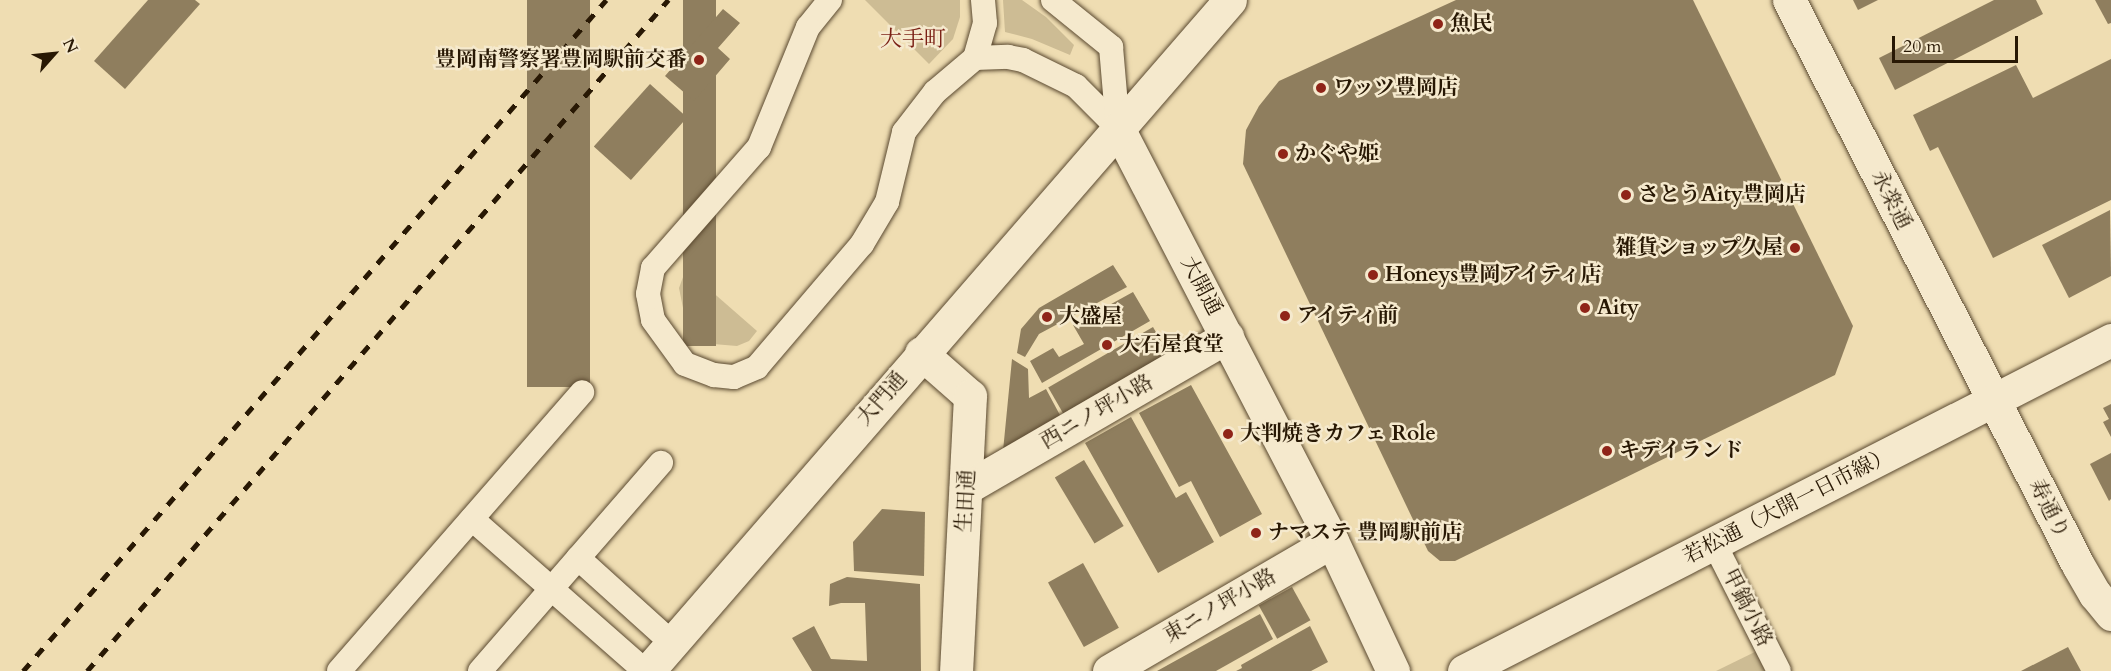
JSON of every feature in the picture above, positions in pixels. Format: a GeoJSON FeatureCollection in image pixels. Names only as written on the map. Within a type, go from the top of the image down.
{"type":"FeatureCollection","features":[{"type":"Feature","properties":{"kind":"street","name":"大門通"},"geometry":{"type":"LineString","coordinates":[[646,671],[1230,0]]}},
{"type":"Feature","properties":{"kind":"street","name":"永楽通"},"geometry":{"type":"LineString","coordinates":[[1789,0],[1994,399]]}},
{"type":"Feature","properties":{"kind":"street","name":"大開通"},"geometry":{"type":"LineString","coordinates":[[1118,128],[1332,541],[1393,671]]}},
{"type":"Feature","properties":{"kind":"street","name":"西ニノ坪小路"},"geometry":{"type":"LineString","coordinates":[[966,488],[1227,337]]}},
{"type":"Feature","properties":{"kind":"street","name":"若松通（大開一日市線）"},"geometry":{"type":"LineString","coordinates":[[1464,671],[1715,545],[2111,340]]}},
{"type":"Feature","properties":{"kind":"street","name":"生田通"},"geometry":{"type":"LineString","coordinates":[[921,353],[970,396],[956,671]]}},
{"type":"Feature","properties":{"kind":"street","name":"寿通り"},"geometry":{"type":"LineString","coordinates":[[1994,399],[2078,565],[2095,594],[2111,614]]}},
{"type":"Feature","properties":{"kind":"street","name":"東ニノ坪小路"},"geometry":{"type":"LineString","coordinates":[[1109,671],[1332,541]]}},
{"type":"Feature","properties":{"kind":"lane"},"geometry":{"type":"LineString","coordinates":[[830,0],[808,27],[759,147],[653,268],[648,294],[653,320],[685,364],[714,375],[734,377],[757,367],[862,244],[887,202],[904,132],[935,92],[975,58],[985,23],[983,0]]}},
{"type":"Feature","properties":{"kind":"lane"},"geometry":{"type":"LineString","coordinates":[[1053,0],[1111,47],[1118,128]]}},
{"type":"Feature","properties":{"kind":"lane"},"geometry":{"type":"LineString","coordinates":[[975,58],[1008,57],[1023,60],[1076,86],[1118,128]]}},
{"type":"Feature","properties":{"kind":"lane"},"geometry":{"type":"LineString","coordinates":[[339,671],[582,392]]}},
{"type":"Feature","properties":{"kind":"lane"},"geometry":{"type":"LineString","coordinates":[[480,671],[661,463]]}},
{"type":"Feature","properties":{"kind":"lane"},"geometry":{"type":"LineString","coordinates":[[472,519],[646,671]]}},
{"type":"Feature","properties":{"kind":"lane","name":"甲鍋小路"},"geometry":{"type":"LineString","coordinates":[[1715,545],[1779,671]]}},
{"type":"Feature","properties":{"kind":"lane"},"geometry":{"type":"LineString","coordinates":[[578,558],[672,643]]}},
{"type":"Feature","properties":{"kind":"shaded area"},"geometry":{"type":"Polygon","coordinates":[[[865,0],[960,0],[960,17],[953,39],[929,64],[865,0]]]}},
{"type":"Feature","properties":{"kind":"shaded area"},"geometry":{"type":"Polygon","coordinates":[[[1003,0],[1022,0],[1046,17],[1074,45],[1070,55],[1032,39],[1005,32],[1003,0]]]}},
{"type":"Feature","properties":{"kind":"shaded area"},"geometry":{"type":"Polygon","coordinates":[[[686,269],[757,331],[749,341],[737,346],[713,344],[698,334],[684,313],[679,288],[686,269]]]}},
{"type":"Feature","properties":{"kind":"shaded area"},"geometry":{"type":"Polygon","coordinates":[[[1765,647],[1776,671],[1716,671],[1765,647]]]}},
{"type":"Feature","properties":{"kind":"building"},"geometry":{"type":"Polygon","coordinates":[[[148,0],[195,0],[200,4],[125,89],[94,61],[148,0]]]}},
{"type":"Feature","properties":{"kind":"building"},"geometry":{"type":"Polygon","coordinates":[[[527,0],[590,0],[590,387],[527,387],[527,0]]]}},
{"type":"Feature","properties":{"kind":"building"},"geometry":{"type":"Polygon","coordinates":[[[683,0],[716,0],[716,346],[683,346],[683,0]]]}},
{"type":"Feature","properties":{"kind":"building","name":"Aity"},"geometry":{"type":"Polygon","coordinates":[[[1456,0],[1693,0],[1853,326],[1835,375],[1455,561],[1440,561],[1428,551],[1243,164],[1246,130],[1259,106],[1279,81],[1456,0]]]}},
{"type":"Feature","properties":{"kind":"building"},"geometry":{"type":"Polygon","coordinates":[[[1853,0],[1878,0],[1858,10],[1853,0]]]}},
{"type":"Feature","properties":{"kind":"building"},"geometry":{"type":"Polygon","coordinates":[[[1994,0],[2036,0],[2043,14],[1895,90],[1879,58],[1994,0]]]}},
{"type":"Feature","properties":{"kind":"building"},"geometry":{"type":"Polygon","coordinates":[[[2095,0],[2111,0],[2111,23],[2108,24],[2095,0]]]}},
{"type":"Feature","properties":{"kind":"building"},"geometry":{"type":"Polygon","coordinates":[[[723,9],[740,23],[718,48],[730,59],[694,101],[665,76],[723,9]]]}},
{"type":"Feature","properties":{"kind":"building"},"geometry":{"type":"Polygon","coordinates":[[[2111,59],[2111,200],[1993,258],[1938,147],[1930,151],[1913,115],[2016,65],[2033,98],[2111,59]]]}},
{"type":"Feature","properties":{"kind":"building"},"geometry":{"type":"Polygon","coordinates":[[[650,84],[687,117],[631,180],[594,146],[650,84]]]}},
{"type":"Feature","properties":{"kind":"building"},"geometry":{"type":"Polygon","coordinates":[[[2110,210],[2111,276],[2069,298],[2042,245],[2110,210]]]}},
{"type":"Feature","properties":{"kind":"building"},"geometry":{"type":"Polygon","coordinates":[[[1113,265],[1127,287],[1039,334],[1025,357],[1017,353],[1021,329],[1039,308],[1113,265]]]}},
{"type":"Feature","properties":{"kind":"building"},"geometry":{"type":"Polygon","coordinates":[[[1133,292],[1150,321],[1042,383],[1030,361],[1053,348],[1059,357],[1084,344],[1073,325],[1133,292]]]}},
{"type":"Feature","properties":{"kind":"building"},"geometry":{"type":"Polygon","coordinates":[[[1153,327],[1168,353],[1063,413],[1048,388],[1153,327]]]}},
{"type":"Feature","properties":{"kind":"building"},"geometry":{"type":"Polygon","coordinates":[[[1012,359],[1028,369],[1029,398],[1046,389],[1061,417],[1003,451],[1012,359]]]}},
{"type":"Feature","properties":{"kind":"building"},"geometry":{"type":"Polygon","coordinates":[[[1191,385],[1262,514],[1220,537],[1191,481],[1179,487],[1139,413],[1191,385]]]}},
{"type":"Feature","properties":{"kind":"building"},"geometry":{"type":"Polygon","coordinates":[[[2111,404],[2111,437],[2103,422],[2109,419],[2103,408],[2111,404]]]}},
{"type":"Feature","properties":{"kind":"building"},"geometry":{"type":"Polygon","coordinates":[[[1131,417],[1176,498],[1186,492],[1214,542],[1158,573],[1085,443],[1131,417]]]}},
{"type":"Feature","properties":{"kind":"building"},"geometry":{"type":"Polygon","coordinates":[[[2111,453],[2111,499],[2109,501],[2090,464],[2111,453]]]}},
{"type":"Feature","properties":{"kind":"building"},"geometry":{"type":"Polygon","coordinates":[[[1084,460],[1124,526],[1095,544],[1055,478],[1084,460]]]}},
{"type":"Feature","properties":{"kind":"building"},"geometry":{"type":"Polygon","coordinates":[[[882,509],[925,512],[924,576],[854,571],[853,542],[882,509]]]}},
{"type":"Feature","properties":{"kind":"building"},"geometry":{"type":"Polygon","coordinates":[[[1083,563],[1119,628],[1084,647],[1048,582],[1083,563]]]}},
{"type":"Feature","properties":{"kind":"building"},"geometry":{"type":"Polygon","coordinates":[[[847,577],[920,584],[921,671],[812,671],[792,638],[814,626],[831,659],[867,661],[865,603],[841,603],[829,606],[830,584],[847,577]]]}},
{"type":"Feature","properties":{"kind":"building"},"geometry":{"type":"Polygon","coordinates":[[[1292,587],[1310,620],[1277,639],[1259,605],[1292,587]]]}},
{"type":"Feature","properties":{"kind":"building"},"geometry":{"type":"Polygon","coordinates":[[[1260,614],[1273,639],[1216,671],[1157,671],[1260,614]]]}},
{"type":"Feature","properties":{"kind":"building"},"geometry":{"type":"Polygon","coordinates":[[[1310,626],[1328,662],[1311,671],[1236,671],[1242,668],[1241,665],[1310,626]]]}},
{"type":"Feature","properties":{"kind":"building"},"geometry":{"type":"Polygon","coordinates":[[[2068,647],[2081,671],[2021,671],[2068,647]]]}},
{"type":"Feature","properties":{"kind":"railway"},"geometry":{"type":"LineString","coordinates":[[23,671],[606,0]]}},
{"type":"Feature","properties":{"kind":"railway"},"geometry":{"type":"LineString","coordinates":[[87,671],[668,0]]}},
{"type":"Feature","properties":{"kind":"place","name":"魚民"},"geometry":{"type":"Point","coordinates":[1438,24]}},
{"type":"Feature","properties":{"kind":"place","name":"豊岡南警察署豊岡駅前交番"},"geometry":{"type":"Point","coordinates":[699,60]}},
{"type":"Feature","properties":{"kind":"place","name":"ワッツ豊岡店"},"geometry":{"type":"Point","coordinates":[1321,88]}},
{"type":"Feature","properties":{"kind":"place","name":"かぐや姫"},"geometry":{"type":"Point","coordinates":[1283,154]}},
{"type":"Feature","properties":{"kind":"place","name":"さとうAity豊岡店"},"geometry":{"type":"Point","coordinates":[1626,195]}},
{"type":"Feature","properties":{"kind":"place","name":"雑貨ショップ久屋"},"geometry":{"type":"Point","coordinates":[1795,248]}},
{"type":"Feature","properties":{"kind":"place","name":"Honeys豊岡アイティ店"},"geometry":{"type":"Point","coordinates":[1373,275]}},
{"type":"Feature","properties":{"kind":"place","name":"Aity"},"geometry":{"type":"Point","coordinates":[1585,308]}},
{"type":"Feature","properties":{"kind":"place","name":"アイティ前"},"geometry":{"type":"Point","coordinates":[1285,316]}},
{"type":"Feature","properties":{"kind":"place","name":"大盛屋"},"geometry":{"type":"Point","coordinates":[1047,317]}},
{"type":"Feature","properties":{"kind":"place","name":"大石屋食堂"},"geometry":{"type":"Point","coordinates":[1107,345]}},
{"type":"Feature","properties":{"kind":"place","name":"大判焼きカフェ Role"},"geometry":{"type":"Point","coordinates":[1228,434]}},
{"type":"Feature","properties":{"kind":"place","name":"キデイランド"},"geometry":{"type":"Point","coordinates":[1607,451]}},
{"type":"Feature","properties":{"kind":"place","name":"ナマステ 豊岡駅前店"},"geometry":{"type":"Point","coordinates":[1256,533]}},
{"type":"Feature","properties":{"kind":"district","name":"大手町"},"geometry":{"type":"Point","coordinates":[913,40]}}]}
